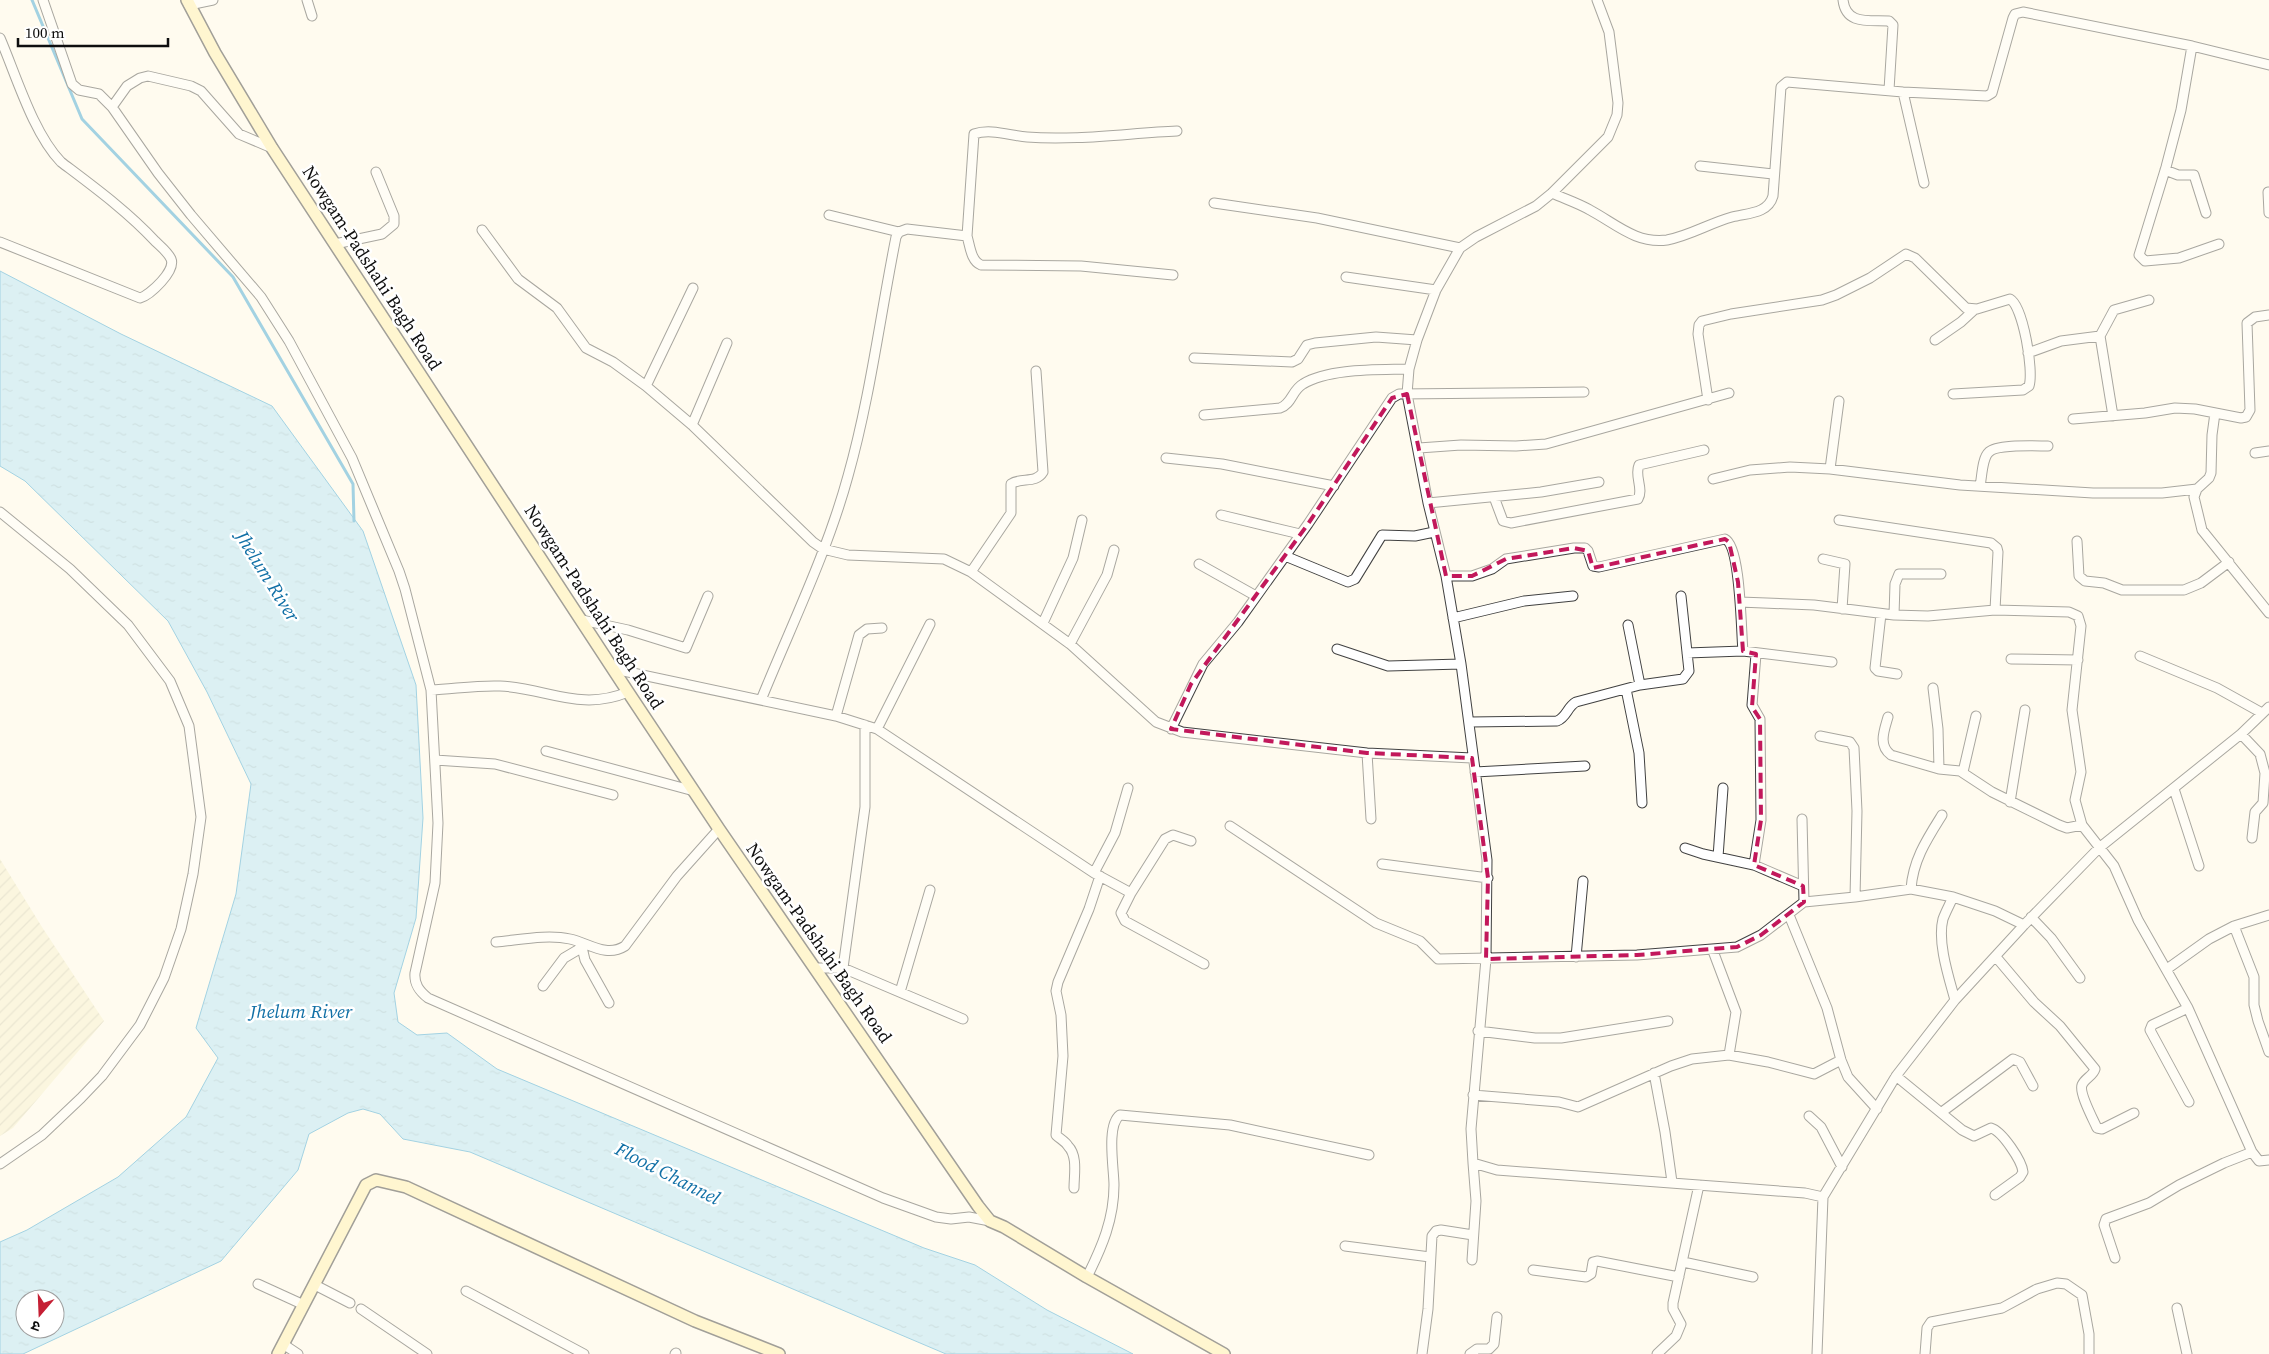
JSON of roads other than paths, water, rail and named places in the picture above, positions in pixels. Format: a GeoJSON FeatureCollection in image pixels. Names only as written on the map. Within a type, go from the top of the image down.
{"type":"FeatureCollection","features":[{"type":"Feature","properties":{"kind":"main road","name":"Nowgam-Padshahi Bagh Road"},"geometry":{"type":"LineString","coordinates":[[188,2],[215,53],[272,148],[628,692],[719,828],[990,1220]]}},
{"type":"Feature","properties":{"kind":"main road"},"geometry":{"type":"LineString","coordinates":[[281,1349],[366,1185],[376,1180],[391,1182],[695,1321],[779,1354]]}},
{"type":"Feature","properties":{"kind":"main road"},"geometry":{"type":"LineString","coordinates":[[990,1220],[1004,1226],[1087,1277],[1224,1354]]}},
{"type":"Feature","properties":{"kind":"street"},"geometry":{"type":"LineString","coordinates":[[43,0],[72,84],[79,90],[100,94],[112,107],[158,173],[261,297],[289,340],[352,458],[405,589],[431,690],[438,823],[435,883],[415,977],[415,983],[422,994],[883,1198],[936,1216],[990,1220]]}},
{"type":"Feature","properties":{"kind":"street"},"geometry":{"type":"LineString","coordinates":[[188,2],[213,0]]}},
{"type":"Feature","properties":{"kind":"street"},"geometry":{"type":"LineString","coordinates":[[307,0],[312,16]]}},
{"type":"Feature","properties":{"kind":"street"},"geometry":{"type":"LineString","coordinates":[[1472,1260],[1476,1201],[1470,1145],[1478,1032],[1486,959],[1488,878],[1472,758],[1470,722],[1461,664],[1446,576],[1434,532],[1407,394],[1409,369],[1417,340],[1436,290],[1460,248],[1476,237],[1536,206],[1552,193],[1608,137],[1617,115],[1618,103],[1609,32],[1597,0]]}},
{"type":"Feature","properties":{"kind":"street"},"geometry":{"type":"LineString","coordinates":[[1843,0],[1845,12],[1853,18],[1889,21],[1892,25],[1889,90]]}},
{"type":"Feature","properties":{"kind":"street"},"geometry":{"type":"LineString","coordinates":[[1552,193],[1593,211],[1628,234],[1657,241],[1680,236],[1730,218],[1764,210],[1770,204],[1773,196],[1773,174],[1781,87],[1783,84],[1787,82],[1903,92],[1990,95],[2013,18],[2015,14],[2023,12],[2192,46],[2269,65]]}},
{"type":"Feature","properties":{"kind":"street"},"geometry":{"type":"LineString","coordinates":[[0,38],[38,127],[51,152],[135,220],[168,255],[171,259],[171,267],[147,295],[140,298],[0,242]]}},
{"type":"Feature","properties":{"kind":"street"},"geometry":{"type":"LineString","coordinates":[[2192,46],[2181,110],[2165,170],[2139,251],[2140,258],[2149,262],[2179,258],[2219,244]]}},
{"type":"Feature","properties":{"kind":"street"},"geometry":{"type":"LineString","coordinates":[[112,107],[127,86],[140,78],[148,76],[191,86],[201,91],[239,134],[272,148]]}},
{"type":"Feature","properties":{"kind":"street"},"geometry":{"type":"LineString","coordinates":[[1903,92],[1924,183]]}},
{"type":"Feature","properties":{"kind":"street"},"geometry":{"type":"LineString","coordinates":[[1173,275],[1081,266],[981,265],[976,263],[973,258],[967,236],[974,134],[996,132],[1042,138],[1177,131]]}},
{"type":"Feature","properties":{"kind":"street"},"geometry":{"type":"LineString","coordinates":[[1700,166],[1773,174]]}},
{"type":"Feature","properties":{"kind":"street"},"geometry":{"type":"LineString","coordinates":[[2165,170],[2181,175],[2193,174],[2196,178],[2206,213]]}},
{"type":"Feature","properties":{"kind":"street"},"geometry":{"type":"LineString","coordinates":[[335,244],[382,234],[394,224],[394,216],[376,172]]}},
{"type":"Feature","properties":{"kind":"street"},"geometry":{"type":"LineString","coordinates":[[2268,192],[2269,213]]}},
{"type":"Feature","properties":{"kind":"street"},"geometry":{"type":"LineString","coordinates":[[1214,203],[1317,218],[1460,248]]}},
{"type":"Feature","properties":{"kind":"street"},"geometry":{"type":"LineString","coordinates":[[829,216],[899,232],[907,229],[967,236]]}},
{"type":"Feature","properties":{"kind":"street"},"geometry":{"type":"LineString","coordinates":[[482,230],[518,279],[557,308],[586,348],[613,362],[646,386],[692,425],[785,516],[823,549],[867,557],[944,559],[971,572],[1070,644],[1156,722],[1171,729],[1190,734],[1367,753],[1472,758]]}},
{"type":"Feature","properties":{"kind":"street"},"geometry":{"type":"LineString","coordinates":[[761,700],[823,549],[854,455],[892,257],[899,232]]}},
{"type":"Feature","properties":{"kind":"street"},"geometry":{"type":"LineString","coordinates":[[1708,400],[1698,334],[1699,325],[1702,321],[1731,314],[1822,300],[1870,278],[1906,254],[1915,258],[1963,306],[1974,310]]}},
{"type":"Feature","properties":{"kind":"street"},"geometry":{"type":"LineString","coordinates":[[1346,277],[1436,290]]}},
{"type":"Feature","properties":{"kind":"street"},"geometry":{"type":"LineString","coordinates":[[646,386],[693,288]]}},
{"type":"Feature","properties":{"kind":"street"},"geometry":{"type":"LineString","coordinates":[[1935,340],[1961,322],[1974,310],[2004,299],[2014,301],[2020,309],[2028,353],[2030,382],[2026,388],[1953,394]]}},
{"type":"Feature","properties":{"kind":"street"},"geometry":{"type":"LineString","coordinates":[[2113,416],[2100,336],[2114,310],[2149,300]]}},
{"type":"Feature","properties":{"kind":"street"},"geometry":{"type":"LineString","coordinates":[[2073,419],[2175,408],[2195,409],[2241,418],[2248,415],[2250,410],[2250,368],[2246,328],[2252,318],[2269,315]]}},
{"type":"Feature","properties":{"kind":"street"},"geometry":{"type":"LineString","coordinates":[[2028,353],[2061,341],[2100,336]]}},
{"type":"Feature","properties":{"kind":"street"},"geometry":{"type":"LineString","coordinates":[[1194,358],[1296,362],[1307,345],[1310,344],[1376,337],[1417,340]]}},
{"type":"Feature","properties":{"kind":"street"},"geometry":{"type":"LineString","coordinates":[[692,425],[727,342]]}},
{"type":"Feature","properties":{"kind":"street"},"geometry":{"type":"LineString","coordinates":[[1204,415],[1284,407],[1299,387],[1315,378],[1344,373],[1409,369]]}},
{"type":"Feature","properties":{"kind":"street"},"geometry":{"type":"LineString","coordinates":[[971,572],[1011,513],[1011,484],[1036,479],[1042,472],[1036,371]]}},
{"type":"Feature","properties":{"kind":"street"},"geometry":{"type":"LineString","coordinates":[[1171,729],[1203,664],[1238,622],[1285,556],[1392,398],[1399,394],[1584,392]]}},
{"type":"Feature","properties":{"kind":"street"},"geometry":{"type":"LineString","coordinates":[[1419,448],[1462,445],[1516,446],[1546,444],[1728,393]]}},
{"type":"Feature","properties":{"kind":"street"},"geometry":{"type":"LineString","coordinates":[[1830,469],[1840,401]]}},
{"type":"Feature","properties":{"kind":"street"},"geometry":{"type":"LineString","coordinates":[[1713,479],[1768,468],[1830,469],[1960,486],[2093,493],[2162,493],[2197,488],[2209,478],[2211,473],[2212,435],[2215,413]]}},
{"type":"Feature","properties":{"kind":"street"},"geometry":{"type":"LineString","coordinates":[[1980,486],[1985,458],[1990,450],[2048,446]]}},
{"type":"Feature","properties":{"kind":"street"},"geometry":{"type":"LineString","coordinates":[[1494,497],[1503,521],[1511,523],[1638,499],[1640,494],[1637,472],[1639,465],[1704,450]]}},
{"type":"Feature","properties":{"kind":"street"},"geometry":{"type":"LineString","coordinates":[[2255,453],[2269,451]]}},
{"type":"Feature","properties":{"kind":"street"},"geometry":{"type":"LineString","coordinates":[[1166,458],[1222,464],[1334,486]]}},
{"type":"Feature","properties":{"kind":"street"},"geometry":{"type":"LineString","coordinates":[[1428,503],[1574,488],[1600,482]]}},
{"type":"Feature","properties":{"kind":"street"},"geometry":{"type":"LineString","coordinates":[[2197,488],[2194,497],[2202,530],[2269,613]]}},
{"type":"Feature","properties":{"kind":"street"},"geometry":{"type":"LineString","coordinates":[[0,512],[70,569],[108,605],[128,625],[170,681],[189,726],[201,817],[193,874],[181,929],[164,978],[140,1025],[102,1076],[81,1098],[42,1135],[0,1164]]}},
{"type":"Feature","properties":{"kind":"street"},"geometry":{"type":"LineString","coordinates":[[1221,515],[1300,534]]}},
{"type":"Feature","properties":{"kind":"street"},"geometry":{"type":"LineString","coordinates":[[1043,623],[1073,558],[1082,520]]}},
{"type":"Feature","properties":{"kind":"street"},"geometry":{"type":"LineString","coordinates":[[1839,520],[1995,545],[1998,552],[1995,610]]}},
{"type":"Feature","properties":{"kind":"street"},"geometry":{"type":"LineString","coordinates":[[1285,556],[1348,582],[1355,579],[1382,535],[1415,536],[1434,532]]}},
{"type":"Feature","properties":{"kind":"street"},"geometry":{"type":"LineString","coordinates":[[1446,576],[1472,576],[1492,569],[1506,559],[1574,548],[1586,548],[1592,566],[1599,567],[1724,540],[1731,544],[1738,582],[1742,651]]}},
{"type":"Feature","properties":{"kind":"street"},"geometry":{"type":"LineString","coordinates":[[2077,541],[2079,576],[2085,581],[2104,584],[2122,590],[2184,590],[2201,584],[2229,562]]}},
{"type":"Feature","properties":{"kind":"street"},"geometry":{"type":"LineString","coordinates":[[1070,644],[1107,575],[1114,550]]}},
{"type":"Feature","properties":{"kind":"street"},"geometry":{"type":"LineString","coordinates":[[1823,559],[1845,564],[1842,608]]}},
{"type":"Feature","properties":{"kind":"street"},"geometry":{"type":"LineString","coordinates":[[1199,564],[1256,596]]}},
{"type":"Feature","properties":{"kind":"street"},"geometry":{"type":"LineString","coordinates":[[1894,615],[1895,584],[1898,574],[1941,574]]}},
{"type":"Feature","properties":{"kind":"street"},"geometry":{"type":"LineString","coordinates":[[582,620],[628,630],[686,648],[708,596]]}},
{"type":"Feature","properties":{"kind":"street"},"geometry":{"type":"LineString","coordinates":[[1453,618],[1524,601],[1573,596]]}},
{"type":"Feature","properties":{"kind":"street"},"geometry":{"type":"LineString","coordinates":[[1470,722],[1557,721],[1563,719],[1576,702],[1640,685],[1680,680],[1687,676],[1689,671],[1681,596]]}},
{"type":"Feature","properties":{"kind":"street"},"geometry":{"type":"LineString","coordinates":[[1740,602],[1814,605],[1894,615],[1928,616],[1995,610],[2074,614],[2080,619],[2072,716],[2081,772],[2075,800],[2082,825],[2114,866],[2138,920],[2188,1008],[2252,1152],[2259,1161],[2269,1160]]}},
{"type":"Feature","properties":{"kind":"street"},"geometry":{"type":"LineString","coordinates":[[1881,614],[1875,668],[1878,671],[1897,674]]}},
{"type":"Feature","properties":{"kind":"street"},"geometry":{"type":"LineString","coordinates":[[877,729],[930,624]]}},
{"type":"Feature","properties":{"kind":"street"},"geometry":{"type":"LineString","coordinates":[[1628,625],[1640,685]]}},
{"type":"Feature","properties":{"kind":"street"},"geometry":{"type":"LineString","coordinates":[[836,716],[860,635],[868,629],[882,628]]}},
{"type":"Feature","properties":{"kind":"street"},"geometry":{"type":"LineString","coordinates":[[1337,649],[1388,666],[1461,664]]}},
{"type":"Feature","properties":{"kind":"street"},"geometry":{"type":"LineString","coordinates":[[1687,653],[1742,651],[1832,662]]}},
{"type":"Feature","properties":{"kind":"street"},"geometry":{"type":"LineString","coordinates":[[1754,865],[1762,812],[1760,719],[1752,705],[1756,654]]}},
{"type":"Feature","properties":{"kind":"street"},"geometry":{"type":"LineString","coordinates":[[1818,1354],[1823,1197],[1896,1076],[1955,1000],[2024,924],[2099,848],[2241,734],[2266,710],[2140,656]]}},
{"type":"Feature","properties":{"kind":"street"},"geometry":{"type":"LineString","coordinates":[[2011,659],[2078,660]]}},
{"type":"Feature","properties":{"kind":"street"},"geometry":{"type":"LineString","coordinates":[[614,668],[836,716],[877,729],[1097,874],[1131,893]]}},
{"type":"Feature","properties":{"kind":"street"},"geometry":{"type":"LineString","coordinates":[[431,690],[500,686],[588,701],[604,700],[628,692]]}},
{"type":"Feature","properties":{"kind":"street"},"geometry":{"type":"LineString","coordinates":[[1626,688],[1639,753],[1642,803]]}},
{"type":"Feature","properties":{"kind":"street"},"geometry":{"type":"LineString","coordinates":[[1933,688],[1938,730],[1939,769]]}},
{"type":"Feature","properties":{"kind":"street"},"geometry":{"type":"LineString","coordinates":[[2010,802],[2025,710]]}},
{"type":"Feature","properties":{"kind":"street"},"geometry":{"type":"LineString","coordinates":[[1963,772],[1976,716]]}},
{"type":"Feature","properties":{"kind":"street"},"geometry":{"type":"LineString","coordinates":[[1888,717],[1882,740],[1886,751],[1891,755],[1939,769],[1963,772],[2010,802],[2064,827],[2082,825]]}},
{"type":"Feature","properties":{"kind":"street"},"geometry":{"type":"LineString","coordinates":[[843,968],[865,807],[865,725]]}},
{"type":"Feature","properties":{"kind":"street"},"geometry":{"type":"LineString","coordinates":[[2241,734],[2260,754],[2265,773],[2263,803],[2255,812],[2252,838]]}},
{"type":"Feature","properties":{"kind":"street"},"geometry":{"type":"LineString","coordinates":[[1820,736],[1847,741],[1854,748],[1857,811],[1855,898]]}},
{"type":"Feature","properties":{"kind":"street"},"geometry":{"type":"LineString","coordinates":[[546,751],[694,791]]}},
{"type":"Feature","properties":{"kind":"street"},"geometry":{"type":"LineString","coordinates":[[1367,753],[1371,819]]}},
{"type":"Feature","properties":{"kind":"street"},"geometry":{"type":"LineString","coordinates":[[435,760],[495,764],[613,795]]}},
{"type":"Feature","properties":{"kind":"street"},"geometry":{"type":"LineString","coordinates":[[1474,772],[1585,766]]}},
{"type":"Feature","properties":{"kind":"street"},"geometry":{"type":"LineString","coordinates":[[1074,1188],[1074,1161],[1069,1146],[1060,1139],[1056,1131],[1063,1056],[1056,991],[1062,970],[1089,909],[1097,874],[1115,832],[1128,788]]}},
{"type":"Feature","properties":{"kind":"street"},"geometry":{"type":"LineString","coordinates":[[1718,857],[1723,788]]}},
{"type":"Feature","properties":{"kind":"street"},"geometry":{"type":"LineString","coordinates":[[2174,789],[2199,866]]}},
{"type":"Feature","properties":{"kind":"street"},"geometry":{"type":"LineString","coordinates":[[1911,889],[1912,873],[1920,852],[1942,815]]}},
{"type":"Feature","properties":{"kind":"street"},"geometry":{"type":"LineString","coordinates":[[1802,819],[1804,902]]}},
{"type":"Feature","properties":{"kind":"street"},"geometry":{"type":"LineString","coordinates":[[1230,826],[1370,920],[1420,941],[1435,958],[1443,960],[1713,951],[1745,945],[1789,915],[1804,902],[1855,898],[1911,889],[1953,897],[1995,911],[2024,924]]}},
{"type":"Feature","properties":{"kind":"street"},"geometry":{"type":"LineString","coordinates":[[496,942],[556,938],[569,939],[581,946],[608,951],[615,951],[625,946],[678,876],[719,828]]}},
{"type":"Feature","properties":{"kind":"street"},"geometry":{"type":"LineString","coordinates":[[1191,841],[1173,835],[1165,839],[1131,893],[1121,913],[1125,921],[1204,964]]}},
{"type":"Feature","properties":{"kind":"street"},"geometry":{"type":"LineString","coordinates":[[1685,848],[1754,865],[1803,886]]}},
{"type":"Feature","properties":{"kind":"street"},"geometry":{"type":"LineString","coordinates":[[1382,864],[1488,878]]}},
{"type":"Feature","properties":{"kind":"street"},"geometry":{"type":"LineString","coordinates":[[1576,957],[1582,881]]}},
{"type":"Feature","properties":{"kind":"street"},"geometry":{"type":"LineString","coordinates":[[900,992],[930,890]]}},
{"type":"Feature","properties":{"kind":"street"},"geometry":{"type":"LineString","coordinates":[[1953,897],[1943,920],[1942,935],[1946,970],[1955,1000]]}},
{"type":"Feature","properties":{"kind":"street"},"geometry":{"type":"LineString","coordinates":[[1789,915],[1831,1019],[1841,1060],[1848,1077],[1877,1108]]}},
{"type":"Feature","properties":{"kind":"street"},"geometry":{"type":"LineString","coordinates":[[2166,969],[2209,939],[2234,926],[2269,915]]}},
{"type":"Feature","properties":{"kind":"street"},"geometry":{"type":"LineString","coordinates":[[2031,917],[2051,938],[2080,978]]}},
{"type":"Feature","properties":{"kind":"street"},"geometry":{"type":"LineString","coordinates":[[2234,926],[2254,978],[2254,1005],[2269,1052]]}},
{"type":"Feature","properties":{"kind":"street"},"geometry":{"type":"LineString","coordinates":[[543,986],[564,958],[581,946]]}},
{"type":"Feature","properties":{"kind":"street"},"geometry":{"type":"LineString","coordinates":[[581,946],[609,1003]]}},
{"type":"Feature","properties":{"kind":"street"},"geometry":{"type":"LineString","coordinates":[[1713,951],[1736,1012],[1729,1055]]}},
{"type":"Feature","properties":{"kind":"street"},"geometry":{"type":"LineString","coordinates":[[1996,957],[2034,1002],[2060,1026],[2095,1069],[2093,1074],[2083,1082],[2082,1090],[2097,1128],[2102,1129],[2134,1113]]}},
{"type":"Feature","properties":{"kind":"street"},"geometry":{"type":"LineString","coordinates":[[816,968],[843,968],[963,1019]]}},
{"type":"Feature","properties":{"kind":"street"},"geometry":{"type":"LineString","coordinates":[[2188,1008],[2152,1025],[2150,1030],[2189,1102]]}},
{"type":"Feature","properties":{"kind":"street"},"geometry":{"type":"LineString","coordinates":[[1478,1032],[1561,1038],[1668,1021]]}},
{"type":"Feature","properties":{"kind":"street"},"geometry":{"type":"LineString","coordinates":[[1473,1095],[1559,1102],[1578,1107],[1654,1073],[1692,1059],[1729,1055],[1768,1062],[1814,1074],[1841,1060]]}},
{"type":"Feature","properties":{"kind":"street"},"geometry":{"type":"LineString","coordinates":[[1942,1112],[2013,1059],[2020,1062],[2033,1086]]}},
{"type":"Feature","properties":{"kind":"street"},"geometry":{"type":"LineString","coordinates":[[1654,1073],[1672,1182]]}},
{"type":"Feature","properties":{"kind":"street"},"geometry":{"type":"LineString","coordinates":[[1896,1076],[1968,1134],[1974,1136],[1991,1128],[1996,1130],[2023,1168],[2022,1175],[1995,1195]]}},
{"type":"Feature","properties":{"kind":"street"},"geometry":{"type":"LineString","coordinates":[[1087,1277],[1110,1227],[1114,1185],[1112,1163],[1113,1129],[1114,1121],[1120,1115],[1230,1125],[1370,1155]]}},
{"type":"Feature","properties":{"kind":"street"},"geometry":{"type":"LineString","coordinates":[[1810,1116],[1821,1127],[1842,1166]]}},
{"type":"Feature","properties":{"kind":"street"},"geometry":{"type":"LineString","coordinates":[[2115,1258],[2104,1225],[2106,1219],[2149,1203],[2179,1185],[2224,1163],[2252,1152]]}},
{"type":"Feature","properties":{"kind":"street"},"geometry":{"type":"LineString","coordinates":[[1473,1163],[1497,1170],[1805,1193],[1823,1197]]}},
{"type":"Feature","properties":{"kind":"street"},"geometry":{"type":"LineString","coordinates":[[1657,1354],[1680,1329],[1680,1318],[1672,1307],[1699,1185]]}},
{"type":"Feature","properties":{"kind":"street"},"geometry":{"type":"LineString","coordinates":[[1422,1354],[1428,1309],[1431,1240],[1433,1233],[1436,1231],[1474,1235]]}},
{"type":"Feature","properties":{"kind":"street"},"geometry":{"type":"LineString","coordinates":[[1345,1246],[1430,1257]]}},
{"type":"Feature","properties":{"kind":"street"},"geometry":{"type":"LineString","coordinates":[[1533,1270],[1586,1277],[1591,1274],[1593,1262],[1597,1261],[1679,1277]]}},
{"type":"Feature","properties":{"kind":"street"},"geometry":{"type":"LineString","coordinates":[[1683,1262],[1753,1277]]}},
{"type":"Feature","properties":{"kind":"street"},"geometry":{"type":"LineString","coordinates":[[1925,1354],[1926,1328],[1931,1322],[2002,1308],[2037,1289],[2057,1283],[2066,1284],[2082,1295],[2089,1334],[2089,1354]]}},
{"type":"Feature","properties":{"kind":"street"},"geometry":{"type":"LineString","coordinates":[[258,1284],[304,1305]]}},
{"type":"Feature","properties":{"kind":"street"},"geometry":{"type":"LineString","coordinates":[[315,1285],[350,1303]]}},
{"type":"Feature","properties":{"kind":"street"},"geometry":{"type":"LineString","coordinates":[[466,1291],[584,1354]]}},
{"type":"Feature","properties":{"kind":"street"},"geometry":{"type":"LineString","coordinates":[[2177,1308],[2187,1354]]}},
{"type":"Feature","properties":{"kind":"street"},"geometry":{"type":"LineString","coordinates":[[361,1309],[427,1354]]}},
{"type":"Feature","properties":{"kind":"street"},"geometry":{"type":"LineString","coordinates":[[1470,1354],[1477,1350],[1489,1349],[1494,1344],[1497,1317]]}},
{"type":"Feature","properties":{"kind":"street"},"geometry":{"type":"LineString","coordinates":[[281,1349],[298,1354]]}},
{"type":"Feature","properties":{"kind":"water"},"geometry":{"type":"Polygon","coordinates":[[[0,271],[121,334],[272,406],[363,531],[416,685],[423,818],[416,918],[394,993],[398,1022],[417,1035],[447,1033],[497,1069],[924,1248],[975,1265],[1047,1310],[1133,1354],[946,1354],[470,1152],[403,1139],[380,1114],[363,1109],[348,1113],[309,1134],[298,1170],[221,1261],[65,1334],[65,1289],[15,1289],[15,1339],[55,1339],[23,1354],[0,1354],[0,1242],[27,1230],[118,1177],[186,1117],[218,1058],[196,1028],[236,894],[251,784],[207,692],[168,621],[25,481],[0,466],[0,271]]]}},
{"type":"Feature","properties":{"kind":"waterway"},"geometry":{"type":"LineString","coordinates":[[32,0],[82,119],[233,277],[353,484],[354,521]]}},
{"type":"Feature","properties":{"kind":"water label","name":"Jhelum River"},"geometry":{"type":"Point","coordinates":[268,576]}},
{"type":"Feature","properties":{"kind":"water label","name":"Jhelum River"},"geometry":{"type":"Point","coordinates":[301,1011]}},
{"type":"Feature","properties":{"kind":"water label","name":"Flood Channel"},"geometry":{"type":"Point","coordinates":[668,1173]}}]}
